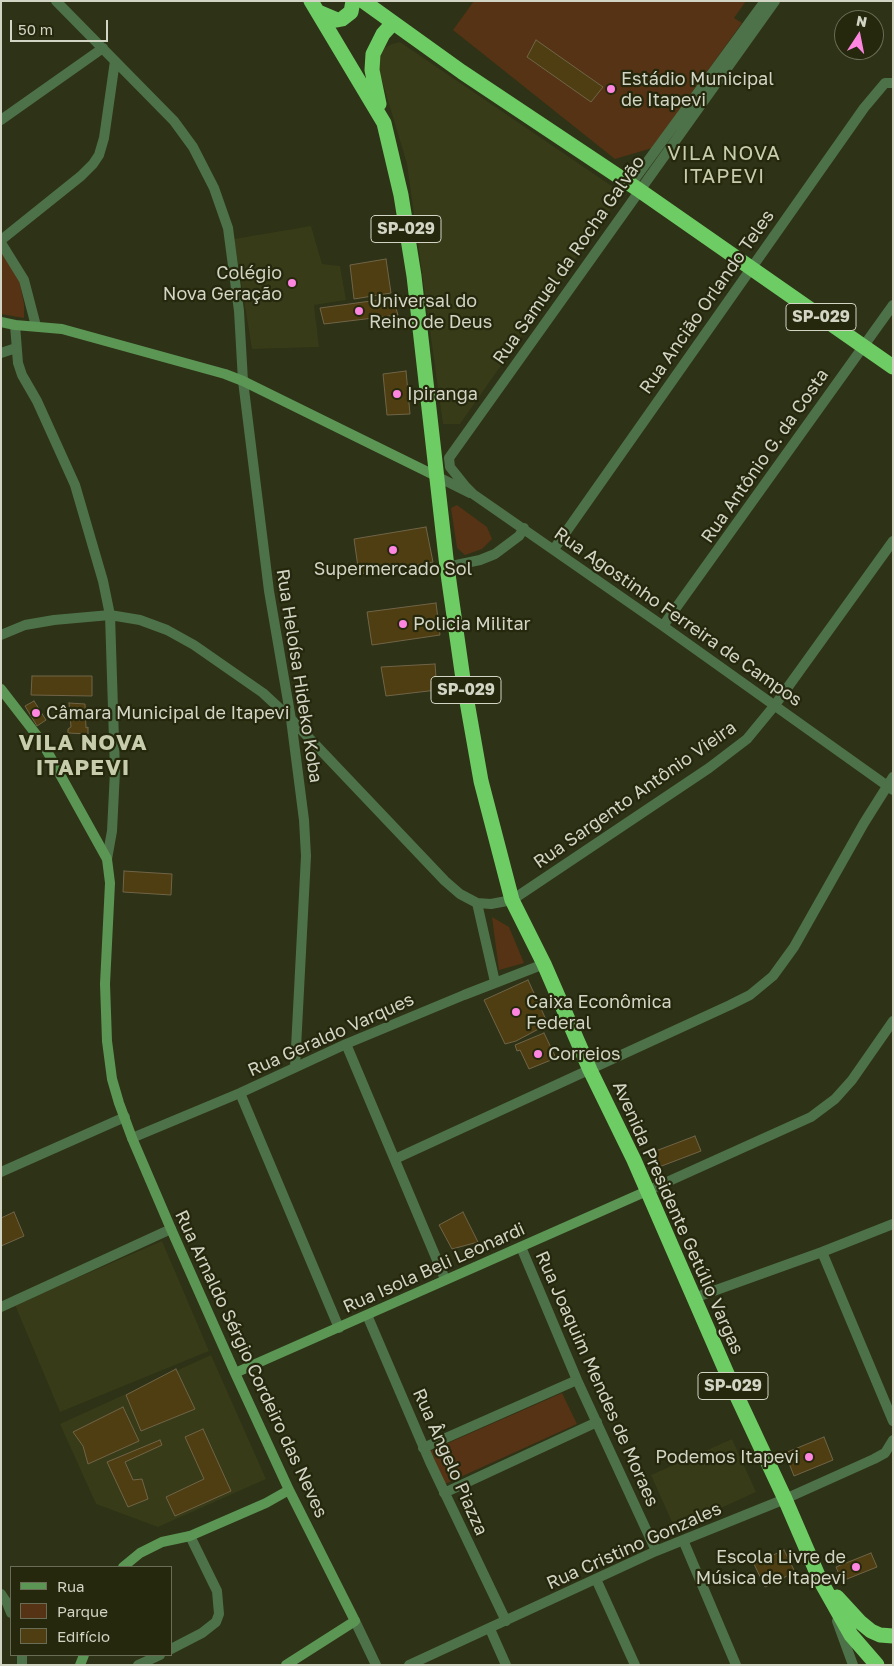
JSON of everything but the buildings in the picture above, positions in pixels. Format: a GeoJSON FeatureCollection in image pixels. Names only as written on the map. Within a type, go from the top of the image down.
{"type":"FeatureCollection","features":[{"type":"Feature","properties":{"kind":"highway","name":"SP-029"},"geometry":{"type":"LineString","coordinates":[[314,7],[337,20],[342,19],[351,12],[353,1]]}},
{"type":"Feature","properties":{"kind":"highway","name":"SP-029"},"geometry":{"type":"LineString","coordinates":[[363,1],[462,72],[635,187],[893,367]]}},
{"type":"Feature","properties":{"kind":"highway","name":"Avenida Presidente Getúlio Vargas"},"geometry":{"type":"LineString","coordinates":[[314,7],[384,123],[401,195],[414,276],[447,567],[481,781],[512,900],[544,964],[590,1070],[634,1160],[823,1586]]}},
{"type":"Feature","properties":{"kind":"highway","name":"SP-029"},"geometry":{"type":"LineString","coordinates":[[384,123],[374,86],[373,54],[383,34],[393,23]]}},
{"type":"Feature","properties":{"kind":"highway","name":"SP-029"},"geometry":{"type":"LineString","coordinates":[[823,1586],[870,1631],[880,1635],[893,1636]]}},
{"type":"Feature","properties":{"kind":"highway","name":"SP-029"},"geometry":{"type":"LineString","coordinates":[[823,1586],[852,1635],[877,1665]]}},
{"type":"Feature","properties":{"kind":"street","name":"Rua Heloísa Hideko Koba"},"geometry":{"type":"LineString","coordinates":[[56,1],[174,122],[193,147],[214,188],[228,228],[239,312],[243,381],[269,591],[291,718],[304,820],[306,856],[295,1067]]}},
{"type":"Feature","properties":{"kind":"street","name":"Rua Samuel da Rocha Galvão"},"geometry":{"type":"LineString","coordinates":[[450,467],[449,458],[452,453],[465,437],[635,187],[765,1]]}},
{"type":"Feature","properties":{"kind":"street","name":"Rua Samuel da Rocha Galvão"},"geometry":{"type":"LineString","coordinates":[[635,187],[775,1]]}},
{"type":"Feature","properties":{"kind":"street"},"geometry":{"type":"LineString","coordinates":[[1,120],[103,48]]}},
{"type":"Feature","properties":{"kind":"street"},"geometry":{"type":"LineString","coordinates":[[36,326],[24,280],[1,241],[81,176],[99,155],[104,138],[115,61]]}},
{"type":"Feature","properties":{"kind":"street","name":"Rua Ancião Orlando Teles"},"geometry":{"type":"LineString","coordinates":[[554,549],[864,108],[886,83],[893,83]]}},
{"type":"Feature","properties":{"kind":"street","name":"Rua Antônio G. da Costa"},"geometry":{"type":"LineString","coordinates":[[663,626],[893,305]]}},
{"type":"Feature","properties":{"kind":"street"},"geometry":{"type":"LineString","coordinates":[[1,322],[62,329],[225,374],[243,381],[438,477],[464,492],[473,494]]}},
{"type":"Feature","properties":{"kind":"street"},"geometry":{"type":"LineString","coordinates":[[15,325],[16,348],[22,375],[37,401],[75,486],[103,581],[110,614],[115,770],[112,831],[107,859]]}},
{"type":"Feature","properties":{"kind":"street"},"geometry":{"type":"LineString","coordinates":[[1,353],[16,348]]}},
{"type":"Feature","properties":{"kind":"street","name":"Rua Agostinho Ferreira de Campos"},"geometry":{"type":"LineString","coordinates":[[450,467],[473,494],[554,549],[775,706],[891,784]]}},
{"type":"Feature","properties":{"kind":"street"},"geometry":{"type":"LineString","coordinates":[[447,567],[480,560],[495,554],[519,536],[524,528]]}},
{"type":"Feature","properties":{"kind":"street","name":"Rua Sargento Antônio Vieira"},"geometry":{"type":"LineString","coordinates":[[512,900],[645,811],[746,739],[775,706],[893,541]]}},
{"type":"Feature","properties":{"kind":"street"},"geometry":{"type":"LineString","coordinates":[[1,635],[25,625],[110,614],[140,620],[167,630],[194,645],[263,694],[291,718],[445,881],[460,894],[477,903],[491,904],[512,900]]}},
{"type":"Feature","properties":{"kind":"street"},"geometry":{"type":"LineString","coordinates":[[1,689],[42,742],[107,859]]}},
{"type":"Feature","properties":{"kind":"street"},"geometry":{"type":"LineString","coordinates":[[395,1159],[750,995],[773,976],[794,947],[891,784]]}},
{"type":"Feature","properties":{"kind":"street","name":"Rua Arnaldo Sérgio Cordeiro das Neves"},"geometry":{"type":"LineString","coordinates":[[107,859],[110,883],[105,984],[107,1041],[112,1079],[132,1138],[235,1373],[355,1621]]}},
{"type":"Feature","properties":{"kind":"street"},"geometry":{"type":"LineString","coordinates":[[477,903],[495,982]]}},
{"type":"Feature","properties":{"kind":"street","name":"Rua Geraldo Varques"},"geometry":{"type":"LineString","coordinates":[[132,1138],[240,1093],[346,1044],[495,982],[544,964]]}},
{"type":"Feature","properties":{"kind":"street"},"geometry":{"type":"LineString","coordinates":[[647,1191],[811,1117],[835,1100],[852,1080],[893,1021]]}},
{"type":"Feature","properties":{"kind":"street"},"geometry":{"type":"LineString","coordinates":[[346,1044],[445,1279]]}},
{"type":"Feature","properties":{"kind":"street"},"geometry":{"type":"LineString","coordinates":[[240,1093],[339,1328]]}},
{"type":"Feature","properties":{"kind":"street"},"geometry":{"type":"LineString","coordinates":[[1,1172],[125,1117]]}},
{"type":"Feature","properties":{"kind":"street","name":"Rua Isola Beli Leonardi"},"geometry":{"type":"LineString","coordinates":[[235,1373],[647,1191]]}},
{"type":"Feature","properties":{"kind":"street"},"geometry":{"type":"LineString","coordinates":[[694,1298],[893,1224]]}},
{"type":"Feature","properties":{"kind":"street"},"geometry":{"type":"LineString","coordinates":[[1,1307],[171,1229]]}},
{"type":"Feature","properties":{"kind":"street","name":"Rua Joaquim Mendes de Moraes"},"geometry":{"type":"LineString","coordinates":[[521,1247],[577,1380],[656,1551]]}},
{"type":"Feature","properties":{"kind":"street"},"geometry":{"type":"LineString","coordinates":[[822,1252],[893,1421]]}},
{"type":"Feature","properties":{"kind":"street","name":"Rua Ângelo Piazza"},"geometry":{"type":"LineString","coordinates":[[367,1315],[423,1448],[506,1621]]}},
{"type":"Feature","properties":{"kind":"street"},"geometry":{"type":"LineString","coordinates":[[423,1448],[577,1380]]}},
{"type":"Feature","properties":{"kind":"street"},"geometry":{"type":"LineString","coordinates":[[444,1493],[597,1422]]}},
{"type":"Feature","properties":{"kind":"street","name":"Rua Cristino Gonzales"},"geometry":{"type":"LineString","coordinates":[[409,1665],[656,1551],[785,1499],[874,1459],[885,1453],[893,1440]]}},
{"type":"Feature","properties":{"kind":"street"},"geometry":{"type":"LineString","coordinates":[[124,1566],[140,1552],[162,1542],[190,1536],[266,1503],[290,1490]]}},
{"type":"Feature","properties":{"kind":"street"},"geometry":{"type":"LineString","coordinates":[[172,1648],[202,1633],[216,1622],[219,1614],[217,1591],[190,1536]]}},
{"type":"Feature","properties":{"kind":"street"},"geometry":{"type":"LineString","coordinates":[[683,1540],[736,1665]]}},
{"type":"Feature","properties":{"kind":"street"},"geometry":{"type":"LineString","coordinates":[[596,1579],[635,1665]]}},
{"type":"Feature","properties":{"kind":"street"},"geometry":{"type":"LineString","coordinates":[[823,1586],[854,1665]]}},
{"type":"Feature","properties":{"kind":"street"},"geometry":{"type":"LineString","coordinates":[[1,1594],[10,1610]]}},
{"type":"Feature","properties":{"kind":"street"},"geometry":{"type":"LineString","coordinates":[[289,1664],[355,1621],[376,1665]]}},
{"type":"Feature","properties":{"kind":"street"},"geometry":{"type":"LineString","coordinates":[[490,1629],[506,1665]]}},
{"type":"Feature","properties":{"kind":"street"},"geometry":{"type":"LineString","coordinates":[[138,1665],[158,1656]]}},
{"type":"Feature","properties":{"kind":"shaded area"},"geometry":{"type":"Polygon","coordinates":[[[400,42],[622,193],[460,424],[443,424],[407,164],[378,67],[382,49],[400,42]]]}},
{"type":"Feature","properties":{"kind":"shaded area","name":"Colégio Nova Geração"},"geometry":{"type":"Polygon","coordinates":[[[311,226],[322,264],[340,266],[346,300],[314,305],[319,347],[252,349],[234,239],[311,226]]]}},
{"type":"Feature","properties":{"kind":"shaded area"},"geometry":{"type":"Polygon","coordinates":[[[162,1241],[209,1351],[60,1412],[15,1305],[162,1241]]]}},
{"type":"Feature","properties":{"kind":"shaded area"},"geometry":{"type":"Polygon","coordinates":[[[211,1355],[266,1479],[158,1527],[96,1504],[60,1424],[211,1355]]]}},
{"type":"Feature","properties":{"kind":"shaded area"},"geometry":{"type":"Polygon","coordinates":[[[732,1439],[756,1492],[675,1529],[651,1475],[732,1439]]]}},
{"type":"Feature","properties":{"kind":"green space","name":"Estádio Municipal de Itapevi"},"geometry":{"type":"Polygon","coordinates":[[[474,1],[746,1],[734,18],[742,23],[652,148],[615,159],[453,30],[474,1]]]}},
{"type":"Feature","properties":{"kind":"green space"},"geometry":{"type":"Polygon","coordinates":[[[1,250],[18,273],[24,304],[24,318],[1,314],[1,250]]]}},
{"type":"Feature","properties":{"kind":"green space"},"geometry":{"type":"Polygon","coordinates":[[[457,505],[487,527],[492,539],[482,549],[465,555],[457,548],[451,508],[457,505]]]}},
{"type":"Feature","properties":{"kind":"green space"},"geometry":{"type":"Polygon","coordinates":[[[492,917],[509,927],[524,963],[499,970],[492,917]]]}},
{"type":"Feature","properties":{"kind":"green space"},"geometry":{"type":"Polygon","coordinates":[[[562,1393],[577,1424],[445,1484],[430,1451],[562,1393]]]}},
{"type":"Feature","properties":{"kind":"place","name":"Estádio Municipal de Itapevi"},"geometry":{"type":"Point","coordinates":[611,89]}},
{"type":"Feature","properties":{"kind":"place","name":"Colégio Nova Geração"},"geometry":{"type":"Point","coordinates":[292,283]}},
{"type":"Feature","properties":{"kind":"place","name":"Universal do Reino de Deus"},"geometry":{"type":"Point","coordinates":[359,311]}},
{"type":"Feature","properties":{"kind":"place","name":"Ipiranga"},"geometry":{"type":"Point","coordinates":[397,394]}},
{"type":"Feature","properties":{"kind":"place","name":"Supermercado Sol"},"geometry":{"type":"Point","coordinates":[393,550]}},
{"type":"Feature","properties":{"kind":"place","name":"Policia Militar"},"geometry":{"type":"Point","coordinates":[403,624]}},
{"type":"Feature","properties":{"kind":"place","name":"Câmara Municipal de Itapevi"},"geometry":{"type":"Point","coordinates":[36,713]}},
{"type":"Feature","properties":{"kind":"place","name":"Caixa Econômica Federal"},"geometry":{"type":"Point","coordinates":[516,1012]}},
{"type":"Feature","properties":{"kind":"place","name":"Correios"},"geometry":{"type":"Point","coordinates":[538,1054]}},
{"type":"Feature","properties":{"kind":"place","name":"Podemos Itapevi"},"geometry":{"type":"Point","coordinates":[809,1457]}},
{"type":"Feature","properties":{"kind":"place","name":"Escola Livre de Música de Itapevi"},"geometry":{"type":"Point","coordinates":[856,1567]}},
{"type":"Feature","properties":{"kind":"district","name":"VILA NOVA ITAPEVI"},"geometry":{"type":"Point","coordinates":[724,166]}},
{"type":"Feature","properties":{"kind":"district","name":"VILA NOVA ITAPEVI"},"geometry":{"type":"Point","coordinates":[83,756]}}]}
